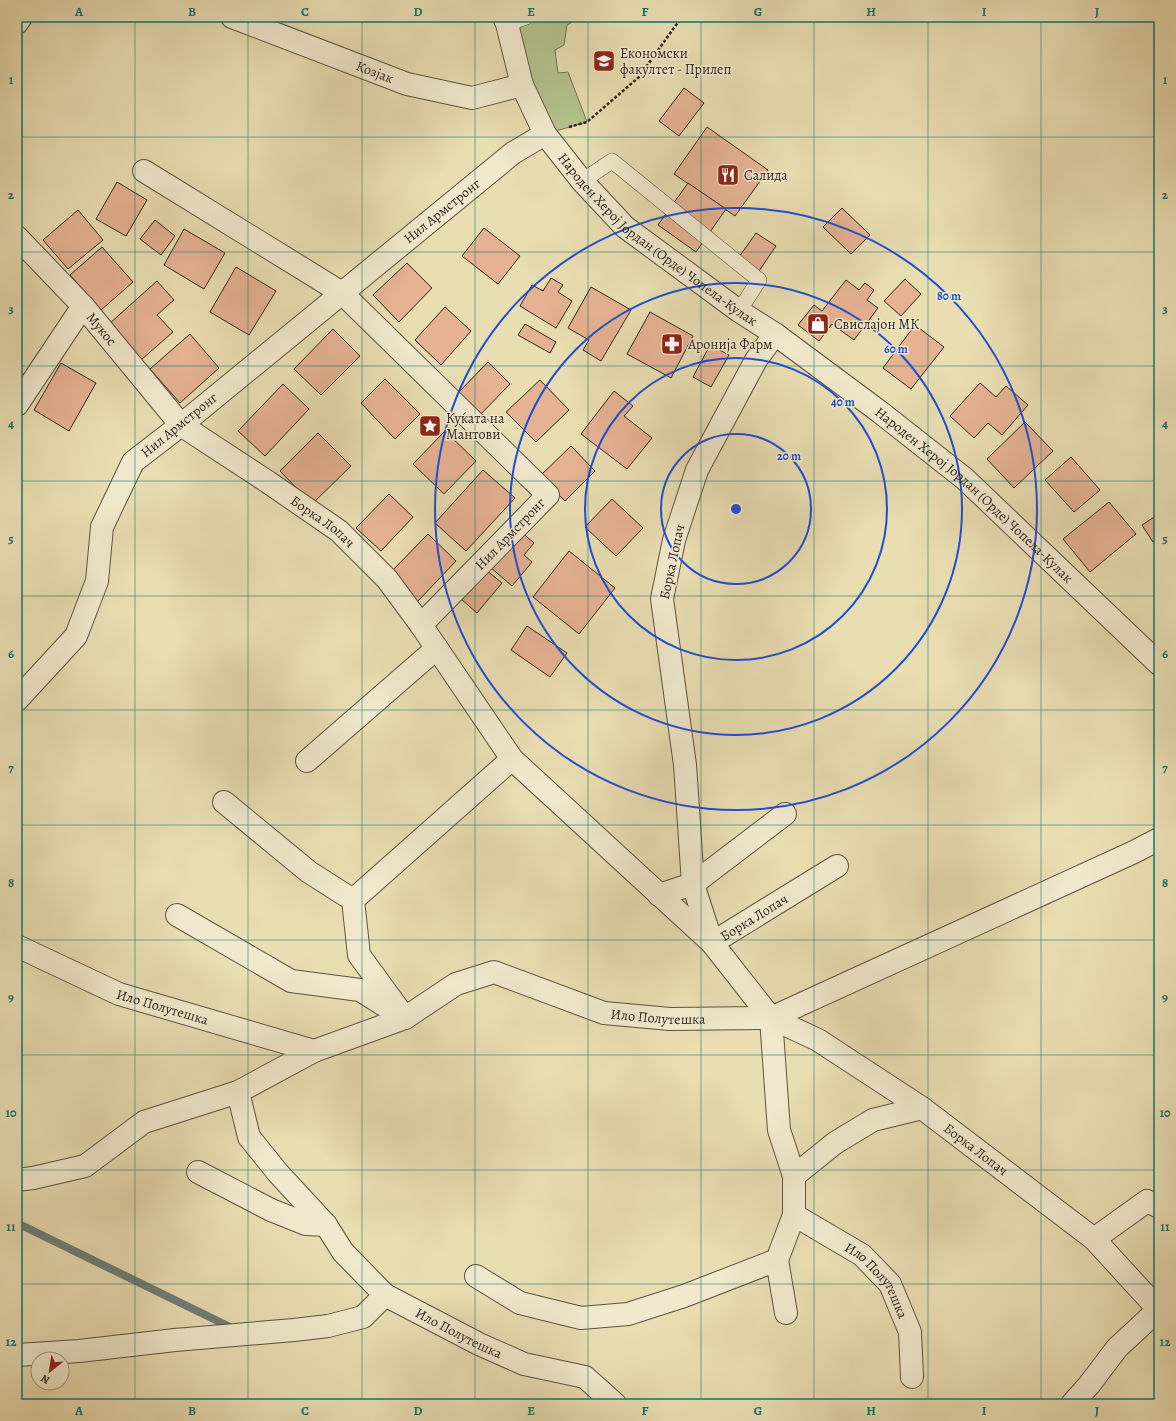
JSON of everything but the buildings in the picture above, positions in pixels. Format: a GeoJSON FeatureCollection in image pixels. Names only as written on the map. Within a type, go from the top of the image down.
{"type":"FeatureCollection","features":[{"type":"Feature","properties":{"kind":"street"},"geometry":{"type":"LineString","coordinates":[[17,23],[21,17]]}},
{"type":"Feature","properties":{"kind":"street","name":"Козјак"},"geometry":{"type":"LineString","coordinates":[[232,17],[414,85],[472,98],[522,85]]}},
{"type":"Feature","properties":{"kind":"street","name":"Народен Херој Јордан (Орде) Чопела-Кулак"},"geometry":{"type":"LineString","coordinates":[[512,19],[522,85],[545,134],[582,181],[625,227],[739,311],[775,334],[880,412],[965,480],[1159,664]]}},
{"type":"Feature","properties":{"kind":"street","name":"Нил Армстронг"},"geometry":{"type":"LineString","coordinates":[[17,700],[76,636],[97,581],[102,527],[133,462],[513,153],[545,134]]}},
{"type":"Feature","properties":{"kind":"street","name":"Нил Армстронг"},"geometry":{"type":"LineString","coordinates":[[144,171],[342,293],[548,495],[421,625]]}},
{"type":"Feature","properties":{"kind":"street","name":"Мукос"},"geometry":{"type":"LineString","coordinates":[[17,237],[83,306],[181,424]]}},
{"type":"Feature","properties":{"kind":"street"},"geometry":{"type":"LineString","coordinates":[[17,405],[83,306]]}},
{"type":"Feature","properties":{"kind":"street","name":"Борка Лопач"},"geometry":{"type":"LineString","coordinates":[[712,943],[693,884],[686,766],[662,599],[674,540],[697,470],[756,360],[775,334]]}},
{"type":"Feature","properties":{"kind":"street","name":"Борка Лопач"},"geometry":{"type":"LineString","coordinates":[[181,424],[339,531],[387,579],[437,648],[512,759],[712,943],[771,1018],[818,1040],[922,1108],[1094,1239],[1159,1310],[1117,1348],[1090,1385],[1072,1404]]}},
{"type":"Feature","properties":{"kind":"street"},"geometry":{"type":"LineString","coordinates":[[307,761],[437,648]]}},
{"type":"Feature","properties":{"kind":"street"},"geometry":{"type":"LineString","coordinates":[[353,900],[512,759]]}},
{"type":"Feature","properties":{"kind":"street"},"geometry":{"type":"LineString","coordinates":[[224,802],[310,872],[353,900]]}},
{"type":"Feature","properties":{"kind":"street"},"geometry":{"type":"LineString","coordinates":[[659,895],[693,884],[785,814]]}},
{"type":"Feature","properties":{"kind":"street"},"geometry":{"type":"LineString","coordinates":[[786,1314],[777,1260],[794,1215],[794,1176],[779,1130],[771,1018],[1134,852],[1159,839]]}},
{"type":"Feature","properties":{"kind":"street","name":"Борка Лопач"},"geometry":{"type":"LineString","coordinates":[[712,943],[837,866]]}},
{"type":"Feature","properties":{"kind":"street"},"geometry":{"type":"LineString","coordinates":[[353,900],[359,956],[404,1018]]}},
{"type":"Feature","properties":{"kind":"street"},"geometry":{"type":"LineString","coordinates":[[177,915],[291,982],[360,990],[404,1018]]}},
{"type":"Feature","properties":{"kind":"street","name":"Ило Полутешка"},"geometry":{"type":"LineString","coordinates":[[17,946],[119,994],[314,1052]]}},
{"type":"Feature","properties":{"kind":"street","name":"Ило Полутешка"},"geometry":{"type":"LineString","coordinates":[[17,1180],[34,1178],[85,1166],[144,1122],[238,1092],[314,1052],[404,1018],[456,984],[494,972],[604,1013],[670,1020],[771,1018]]}},
{"type":"Feature","properties":{"kind":"street","name":"Ило Полутешка"},"geometry":{"type":"LineString","coordinates":[[238,1092],[249,1137],[278,1173],[326,1225],[343,1252],[386,1295],[479,1344],[524,1364],[585,1377],[615,1404]]}},
{"type":"Feature","properties":{"kind":"street"},"geometry":{"type":"LineString","coordinates":[[794,1176],[835,1142],[873,1120],[922,1108]]}},
{"type":"Feature","properties":{"kind":"street"},"geometry":{"type":"LineString","coordinates":[[198,1172],[271,1210],[306,1224],[326,1225]]}},
{"type":"Feature","properties":{"kind":"street"},"geometry":{"type":"LineString","coordinates":[[1094,1239],[1147,1201],[1159,1207]]}},
{"type":"Feature","properties":{"kind":"street","name":"Ило Полутешка"},"geometry":{"type":"LineString","coordinates":[[794,1215],[862,1255],[890,1284],[910,1332],[912,1377]]}},
{"type":"Feature","properties":{"kind":"street"},"geometry":{"type":"LineString","coordinates":[[476,1276],[520,1303],[581,1318],[628,1314],[684,1296],[777,1260]]}},
{"type":"Feature","properties":{"kind":"street"},"geometry":{"type":"LineString","coordinates":[[17,1355],[79,1351],[175,1340],[328,1326],[363,1317],[386,1295]]}},
{"type":"Feature","properties":{"kind":"lane"},"geometry":{"type":"LineString","coordinates":[[582,181],[612,161],[760,280],[739,311]]}},
{"type":"Feature","properties":{"kind":"path"},"geometry":{"type":"LineString","coordinates":[[545,134],[587,122],[593,117],[640,77],[683,17]]}},
{"type":"Feature","properties":{"kind":"green space"},"geometry":{"type":"Polygon","coordinates":[[[504,17],[581,17],[567,25],[564,45],[555,50],[558,73],[568,72],[587,122],[545,134],[504,17]]]}},
{"type":"Feature","properties":{"kind":"waterway"},"geometry":{"type":"LineString","coordinates":[[17,1223],[230,1327]]}},
{"type":"Feature","properties":{"kind":"place","name":"Економски факултет - Прилеп"},"geometry":{"type":"Point","coordinates":[604,61]}},
{"type":"Feature","properties":{"kind":"place","name":"Салида"},"geometry":{"type":"Point","coordinates":[728,175]}},
{"type":"Feature","properties":{"kind":"place","name":"Свислајон МК"},"geometry":{"type":"Point","coordinates":[818,324]}},
{"type":"Feature","properties":{"kind":"place","name":"Аронија Фарм"},"geometry":{"type":"Point","coordinates":[672,344]}},
{"type":"Feature","properties":{"kind":"place","name":"Куќата на Мантови"},"geometry":{"type":"Point","coordinates":[430,426]}}]}
